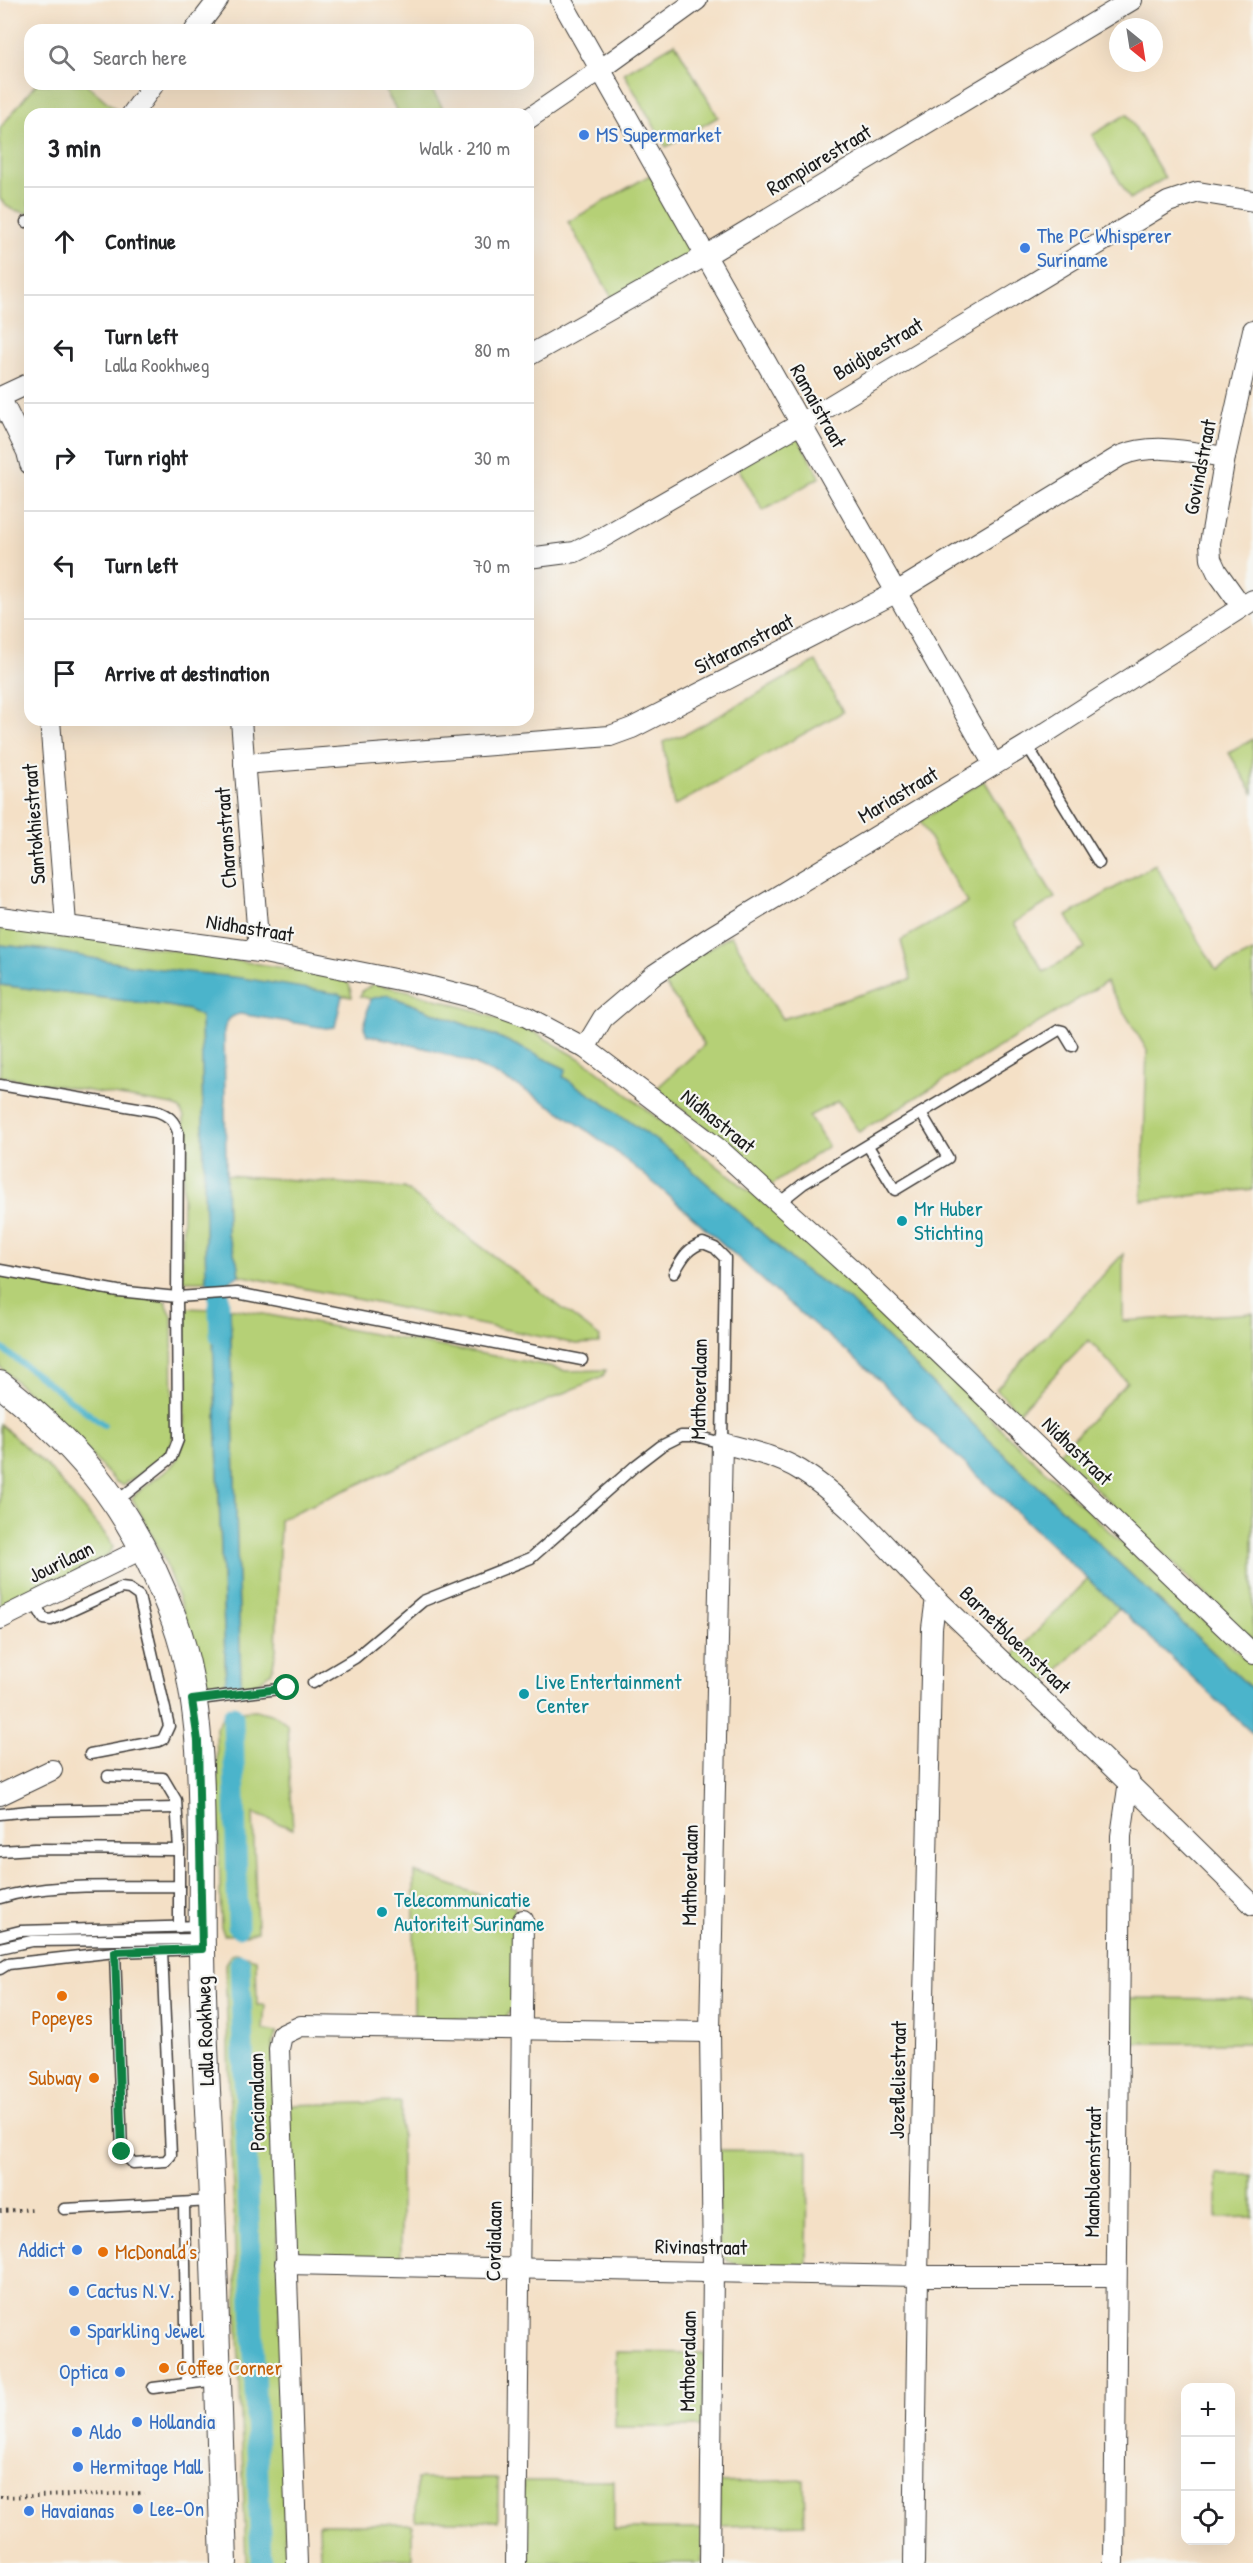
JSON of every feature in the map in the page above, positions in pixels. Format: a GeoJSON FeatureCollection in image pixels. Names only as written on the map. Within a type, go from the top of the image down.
{"type":"FeatureCollection","features":[{"type":"Feature","properties":{"kind":"street"},"geometry":{"type":"LineString","coordinates":[[200,24],[218,0]]}},
{"type":"Feature","properties":{"kind":"street","name":"Ramaistraat"},"geometry":{"type":"LineString","coordinates":[[561,0],[994,765]]}},
{"type":"Feature","properties":{"kind":"street","name":"Rampiarestraat"},"geometry":{"type":"LineString","coordinates":[[534,354],[705,256],[1132,0]]}},
{"type":"Feature","properties":{"kind":"street"},"geometry":{"type":"LineString","coordinates":[[534,115],[600,70],[687,3]]}},
{"type":"Feature","properties":{"kind":"street"},"geometry":{"type":"LineString","coordinates":[[136,108],[149,90]]}},
{"type":"Feature","properties":{"kind":"street","name":"Baidjoestraat"},"geometry":{"type":"LineString","coordinates":[[534,557],[575,552],[593,543],[801,424],[1168,202],[1198,192],[1253,201]]}},
{"type":"Feature","properties":{"kind":"street","name":"Govindstraat"},"geometry":{"type":"LineString","coordinates":[[1247,604],[1217,572],[1211,559],[1210,543],[1225,457],[1253,330]]}},
{"type":"Feature","properties":{"kind":"street"},"geometry":{"type":"LineString","coordinates":[[24,386],[0,398],[24,446]]}},
{"type":"Feature","properties":{"kind":"street","name":"Sitaramstraat"},"geometry":{"type":"LineString","coordinates":[[244,764],[610,736],[632,728],[895,592],[1120,456],[1151,447],[1225,457]]}},
{"type":"Feature","properties":{"kind":"street","name":"Mariastraat"},"geometry":{"type":"LineString","coordinates":[[585,1048],[603,1018],[655,974],[712,936],[1027,745],[1247,604]]}},
{"type":"Feature","properties":{"kind":"street","name":"Santokhiestraat"},"geometry":{"type":"LineString","coordinates":[[50,726],[66,924]]}},
{"type":"Feature","properties":{"kind":"street","name":"Charanstraat"},"geometry":{"type":"LineString","coordinates":[[241,726],[259,952]]}},
{"type":"Feature","properties":{"kind":"street","name":"Nidhastraat"},"geometry":{"type":"LineString","coordinates":[[0,916],[259,952],[424,985],[475,998],[525,1016],[585,1048],[720,1150],[860,1276],[1253,1654]]}},
{"type":"Feature","properties":{"kind":"street","name":"Lalla Rookhweg"},"geometry":{"type":"LineString","coordinates":[[0,1384],[30,1407],[86,1461],[116,1502],[144,1548],[176,1624],[192,1700],[198,1741],[196,1935],[212,2201],[224,2563]]}},
{"type":"Feature","properties":{"kind":"street","name":"Barnetbloemstraat"},"geometry":{"type":"LineString","coordinates":[[722,1443],[798,1469],[822,1486],[1129,1781],[1253,1905]]}},
{"type":"Feature","properties":{"kind":"street","name":"Mathoeralaan"},"geometry":{"type":"LineString","coordinates":[[710,2563],[713,2270],[711,2032],[722,1443]]}},
{"type":"Feature","properties":{"kind":"street","name":"Jourilaan"},"geometry":{"type":"LineString","coordinates":[[0,1619],[144,1548]]}},
{"type":"Feature","properties":{"kind":"street","name":"Jozefleliestraat"},"geometry":{"type":"LineString","coordinates":[[915,2563],[918,2276],[932,1628],[936,1598]]}},
{"type":"Feature","properties":{"kind":"street"},"geometry":{"type":"LineString","coordinates":[[0,1795],[52,1770]]}},
{"type":"Feature","properties":{"kind":"street","name":"Maanbloemstraat"},"geometry":{"type":"LineString","coordinates":[[1114,2563],[1120,1836],[1129,1781]]}},
{"type":"Feature","properties":{"kind":"street","name":"Cordialaan"},"geometry":{"type":"LineString","coordinates":[[516,2563],[523,1920]]}},
{"type":"Feature","properties":{"kind":"street","name":"Poncianalaan"},"geometry":{"type":"LineString","coordinates":[[297,2563],[285,2264],[279,2049],[282,2035],[300,2026],[711,2032]]}},
{"type":"Feature","properties":{"kind":"street","name":"Rivinastraat"},"geometry":{"type":"LineString","coordinates":[[285,2264],[713,2270],[918,2276],[1115,2276]]}},
{"type":"Feature","properties":{"kind":"lane"},"geometry":{"type":"LineString","coordinates":[[1027,745],[1099,862]]}},
{"type":"Feature","properties":{"kind":"lane"},"geometry":{"type":"LineString","coordinates":[[779,1203],[803,1184],[1059,1030],[1063,1030],[1072,1046]]}},
{"type":"Feature","properties":{"kind":"lane"},"geometry":{"type":"LineString","coordinates":[[0,1085],[156,1111],[175,1122],[178,1132],[178,1440],[171,1458],[116,1502]]}},
{"type":"Feature","properties":{"kind":"lane"},"geometry":{"type":"LineString","coordinates":[[868,1146],[895,1190],[948,1158],[921,1113]]}},
{"type":"Feature","properties":{"kind":"lane","name":"Mathoeralaan"},"geometry":{"type":"LineString","coordinates":[[674,1273],[686,1253],[694,1246],[703,1243],[715,1248],[725,1258],[722,1443]]}},
{"type":"Feature","properties":{"kind":"lane"},"geometry":{"type":"LineString","coordinates":[[0,1270],[118,1291],[177,1297],[237,1293],[582,1360]]}},
{"type":"Feature","properties":{"kind":"lane"},"geometry":{"type":"LineString","coordinates":[[313,1683],[355,1658],[423,1601],[531,1558],[635,1466],[661,1446],[681,1436],[696,1436],[722,1443]]}},
{"type":"Feature","properties":{"kind":"lane"},"geometry":{"type":"LineString","coordinates":[[34,1602],[44,1619],[51,1620],[121,1588],[129,1589],[139,1596],[169,1726],[163,1739],[159,1741],[90,1754]]}},
{"type":"Feature","properties":{"kind":"lane"},"geometry":{"type":"LineString","coordinates":[[192,1700],[287,1688]]}},
{"type":"Feature","properties":{"kind":"lane"},"geometry":{"type":"LineString","coordinates":[[108,1776],[163,1778],[172,1791],[176,1808],[179,1886],[196,1935]]}},
{"type":"Feature","properties":{"kind":"lane"},"geometry":{"type":"LineString","coordinates":[[0,1814],[29,1810],[176,1808]]}},
{"type":"Feature","properties":{"kind":"lane"},"geometry":{"type":"LineString","coordinates":[[0,1851],[55,1848],[179,1850]]}},
{"type":"Feature","properties":{"kind":"lane"},"geometry":{"type":"LineString","coordinates":[[0,1898],[35,1890],[63,1888],[179,1886]]}},
{"type":"Feature","properties":{"kind":"lane"},"geometry":{"type":"LineString","coordinates":[[0,1936],[20,1931],[196,1935]]}},
{"type":"Feature","properties":{"kind":"lane"},"geometry":{"type":"LineString","coordinates":[[0,1948],[40,1941],[196,1935]]}},
{"type":"Feature","properties":{"kind":"lane"},"geometry":{"type":"LineString","coordinates":[[0,1969],[8,1964],[115,1952],[162,1951],[196,1935]]}},
{"type":"Feature","properties":{"kind":"lane"},"geometry":{"type":"LineString","coordinates":[[115,1952],[122,2152],[133,2163],[166,2161],[171,2155],[162,1951]]}},
{"type":"Feature","properties":{"kind":"lane"},"geometry":{"type":"LineString","coordinates":[[64,2209],[212,2201]]}},
{"type":"Feature","properties":{"kind":"lane"},"geometry":{"type":"LineString","coordinates":[[184,2203],[187,2382]]}},
{"type":"Feature","properties":{"kind":"lane"},"geometry":{"type":"LineString","coordinates":[[153,2388],[217,2380]]}},
{"type":"Feature","properties":{"kind":"path"},"geometry":{"type":"LineString","coordinates":[[0,2211],[35,2209]]}},
{"type":"Feature","properties":{"kind":"path"},"geometry":{"type":"LineString","coordinates":[[0,2497],[144,2493]]}},
{"type":"Feature","properties":{"kind":"green space"},"geometry":{"type":"Polygon","coordinates":[[[675,43],[718,117],[666,147],[624,73],[675,43]]]}},
{"type":"Feature","properties":{"kind":"green space"},"geometry":{"type":"Polygon","coordinates":[[[31,90],[93,90],[114,108],[24,108],[24,213],[11,209],[0,199],[0,128],[31,90]]]}},
{"type":"Feature","properties":{"kind":"green space"},"geometry":{"type":"Polygon","coordinates":[[[385,90],[432,90],[443,108],[395,108],[385,90]]]}},
{"type":"Feature","properties":{"kind":"green space"},"geometry":{"type":"Polygon","coordinates":[[[1127,114],[1165,178],[1130,199],[1092,135],[1127,114]]]}},
{"type":"Feature","properties":{"kind":"green space"},"geometry":{"type":"Polygon","coordinates":[[[650,175],[691,250],[690,255],[614,301],[568,222],[650,175]]]}},
{"type":"Feature","properties":{"kind":"green space"},"geometry":{"type":"Polygon","coordinates":[[[794,435],[798,438],[820,477],[763,511],[738,468],[794,435]]]}},
{"type":"Feature","properties":{"kind":"green space"},"geometry":{"type":"Polygon","coordinates":[[[816,661],[843,712],[674,806],[663,742],[688,733],[816,661]]]}},
{"type":"Feature","properties":{"kind":"green space"},"geometry":{"type":"Polygon","coordinates":[[[1253,739],[1253,793],[1229,753],[1253,739]]]}},
{"type":"Feature","properties":{"kind":"green space"},"geometry":{"type":"Polygon","coordinates":[[[984,780],[1055,898],[1014,923],[1044,972],[1085,948],[1067,916],[1155,864],[1216,970],[1253,952],[1253,1189],[1142,1201],[1147,1050],[1106,982],[859,1132],[838,1101],[809,1116],[828,1146],[772,1185],[728,1145],[656,1089],[704,1045],[684,1010],[660,979],[731,935],[782,1019],[911,979],[901,940],[967,903],[920,821],[984,780]]]}},
{"type":"Feature","properties":{"kind":"green space"},"geometry":{"type":"Polygon","coordinates":[[[0,925],[340,977],[349,984],[352,997],[135,966],[48,950],[0,945],[0,925]]]}},
{"type":"Feature","properties":{"kind":"green space"},"geometry":{"type":"Polygon","coordinates":[[[374,984],[409,991],[473,1010],[536,1033],[589,1064],[785,1220],[898,1325],[1009,1437],[1253,1666],[1253,1690],[986,1437],[848,1299],[802,1269],[672,1152],[563,1077],[565,1069],[503,1039],[388,995],[370,999],[360,996],[363,990],[374,984]]]}},
{"type":"Feature","properties":{"kind":"green space"},"geometry":{"type":"Polygon","coordinates":[[[0,985],[168,1006],[189,1010],[201,1016],[206,1281],[182,1281],[184,1117],[180,1109],[173,1105],[0,1076],[0,985]]]}},
{"type":"Feature","properties":{"kind":"green space"},"geometry":{"type":"Polygon","coordinates":[[[226,1175],[404,1188],[600,1337],[599,1343],[576,1344],[239,1275],[237,1261],[227,1235],[226,1175]]]}},
{"type":"Feature","properties":{"kind":"green space"},"geometry":{"type":"Polygon","coordinates":[[[1123,1254],[1123,1321],[1253,1313],[1253,1640],[1059,1453],[1127,1382],[1089,1340],[1019,1412],[996,1389],[1123,1254]]]}},
{"type":"Feature","properties":{"kind":"green space"},"geometry":{"type":"Polygon","coordinates":[[[0,1275],[165,1301],[172,1316],[173,1434],[171,1449],[160,1461],[123,1485],[116,1482],[65,1427],[0,1367],[0,1275]]]}},
{"type":"Feature","properties":{"kind":"green space"},"geometry":{"type":"Polygon","coordinates":[[[184,1308],[212,1309],[226,1683],[210,1685],[202,1679],[184,1614],[162,1554],[132,1498],[174,1463],[184,1439],[184,1308]]]}},
{"type":"Feature","properties":{"kind":"green space"},"geometry":{"type":"Polygon","coordinates":[[[230,1308],[566,1371],[606,1370],[603,1376],[280,1519],[276,1650],[272,1671],[256,1684],[237,1686],[241,1683],[230,1308]]]}},
{"type":"Feature","properties":{"kind":"green space"},"geometry":{"type":"Polygon","coordinates":[[[0,1424],[48,1467],[110,1540],[113,1548],[107,1556],[0,1612],[0,1424]]]}},
{"type":"Feature","properties":{"kind":"green space"},"geometry":{"type":"Polygon","coordinates":[[[1088,1579],[1119,1608],[1042,1687],[1012,1657],[1088,1579]]]}},
{"type":"Feature","properties":{"kind":"green space"},"geometry":{"type":"Polygon","coordinates":[[[256,1710],[277,1716],[287,1724],[293,1829],[253,1813],[257,1931],[246,1935],[224,1935],[221,1926],[216,1727],[224,1715],[256,1710]]]}},
{"type":"Feature","properties":{"kind":"green space"},"geometry":{"type":"Polygon","coordinates":[[[414,1872],[515,1907],[512,2008],[506,2018],[499,2020],[414,2018],[414,1872]]]}},
{"type":"Feature","properties":{"kind":"green space"},"geometry":{"type":"Polygon","coordinates":[[[236,1953],[256,1959],[257,2005],[265,2005],[263,2030],[277,2032],[273,2042],[286,2563],[246,2563],[225,1964],[230,1956],[236,1953]]]}},
{"type":"Feature","properties":{"kind":"green space"},"geometry":{"type":"Polygon","coordinates":[[[1126,1998],[1253,1999],[1253,2043],[1125,2043],[1126,1998]]]}},
{"type":"Feature","properties":{"kind":"green space"},"geometry":{"type":"Polygon","coordinates":[[[401,2102],[401,2259],[300,2256],[294,2251],[288,2105],[401,2102]]]}},
{"type":"Feature","properties":{"kind":"green space"},"geometry":{"type":"Polygon","coordinates":[[[719,2150],[808,2151],[807,2265],[735,2264],[728,2261],[719,2248],[719,2150]]]}},
{"type":"Feature","properties":{"kind":"green space"},"geometry":{"type":"Polygon","coordinates":[[[1217,2175],[1253,2175],[1253,2217],[1217,2218],[1217,2175]]]}},
{"type":"Feature","properties":{"kind":"green space"},"geometry":{"type":"Polygon","coordinates":[[[616,2352],[704,2353],[703,2427],[615,2427],[616,2352]]]}},
{"type":"Feature","properties":{"kind":"green space"},"geometry":{"type":"Polygon","coordinates":[[[416,2479],[498,2479],[498,2521],[416,2521],[416,2479]]]}},
{"type":"Feature","properties":{"kind":"green space"},"geometry":{"type":"Polygon","coordinates":[[[804,2480],[805,2524],[720,2526],[719,2483],[804,2480]]]}},
{"type":"Feature","properties":{"kind":"green space"},"geometry":{"type":"Polygon","coordinates":[[[523,2481],[614,2481],[614,2529],[702,2529],[702,2563],[523,2563],[523,2481]]]}},
{"type":"Feature","properties":{"kind":"green space"},"geometry":{"type":"Polygon","coordinates":[[[319,2524],[412,2524],[412,2559],[320,2561],[319,2524]]]}},
{"type":"Feature","properties":{"kind":"water"},"geometry":{"type":"Polygon","coordinates":[[[0,945],[48,950],[135,966],[242,978],[342,996],[335,1027],[326,1028],[240,1014],[231,1017],[225,1027],[227,1235],[237,1261],[239,1275],[235,1278],[219,1283],[206,1281],[201,1016],[189,1010],[168,1006],[0,985],[0,945]]]}},
{"type":"Feature","properties":{"kind":"water"},"geometry":{"type":"Polygon","coordinates":[[[387,995],[503,1039],[566,1069],[563,1077],[672,1152],[802,1269],[848,1299],[986,1437],[1253,1690],[1253,1734],[916,1418],[875,1376],[780,1296],[629,1162],[554,1108],[515,1084],[460,1059],[367,1035],[364,1027],[370,999],[387,995]]]}},
{"type":"Feature","properties":{"kind":"water"},"geometry":{"type":"Polygon","coordinates":[[[215,1306],[230,1308],[241,1683],[237,1686],[228,1686],[226,1683],[212,1309],[215,1306]]]}},
{"type":"Feature","properties":{"kind":"waterway"},"geometry":{"type":"LineString","coordinates":[[217,1255],[220,1335]]}},
{"type":"Feature","properties":{"kind":"waterway"},"geometry":{"type":"LineString","coordinates":[[0,1347],[104,1425]]}},
{"type":"Feature","properties":{"kind":"waterway"},"geometry":{"type":"LineString","coordinates":[[233,1716],[238,1927]]}},
{"type":"Feature","properties":{"kind":"waterway"},"geometry":{"type":"LineString","coordinates":[[240,1964],[261,2563]]}},
{"type":"Feature","properties":{"kind":"place","name":"MS Supermarket"},"geometry":{"type":"Point","coordinates":[584,135]}},
{"type":"Feature","properties":{"kind":"place","name":"The PC Whisperer Suriname"},"geometry":{"type":"Point","coordinates":[1025,248]}},
{"type":"Feature","properties":{"kind":"place","name":"Mr Huber Stichting"},"geometry":{"type":"Point","coordinates":[902,1221]}},
{"type":"Feature","properties":{"kind":"place","name":"Live Entertainment Center"},"geometry":{"type":"Point","coordinates":[524,1694]}},
{"type":"Feature","properties":{"kind":"place","name":"Telecommunicatie Autoriteit Suriname"},"geometry":{"type":"Point","coordinates":[382,1912]}},
{"type":"Feature","properties":{"kind":"place","name":"Popeyes"},"geometry":{"type":"Point","coordinates":[62,1996]}},
{"type":"Feature","properties":{"kind":"place","name":"Subway"},"geometry":{"type":"Point","coordinates":[94,2078]}},
{"type":"Feature","properties":{"kind":"place","name":"Addict"},"geometry":{"type":"Point","coordinates":[77,2250]}},
{"type":"Feature","properties":{"kind":"place","name":"McDonald's"},"geometry":{"type":"Point","coordinates":[103,2252]}},
{"type":"Feature","properties":{"kind":"place","name":"Cactus N.V."},"geometry":{"type":"Point","coordinates":[74,2291]}},
{"type":"Feature","properties":{"kind":"place","name":"Sparkling Jewel"},"geometry":{"type":"Point","coordinates":[75,2331]}},
{"type":"Feature","properties":{"kind":"place","name":"Coffee Corner"},"geometry":{"type":"Point","coordinates":[164,2368]}},
{"type":"Feature","properties":{"kind":"place","name":"Optica"},"geometry":{"type":"Point","coordinates":[120,2372]}},
{"type":"Feature","properties":{"kind":"place","name":"Hollandia"},"geometry":{"type":"Point","coordinates":[137,2422]}},
{"type":"Feature","properties":{"kind":"place","name":"Aldo"},"geometry":{"type":"Point","coordinates":[77,2432]}},
{"type":"Feature","properties":{"kind":"place","name":"Hermitage Mall"},"geometry":{"type":"Point","coordinates":[78,2467]}},
{"type":"Feature","properties":{"kind":"place","name":"Lee-On"},"geometry":{"type":"Point","coordinates":[138,2509]}},
{"type":"Feature","properties":{"kind":"place","name":"Havaianas"},"geometry":{"type":"Point","coordinates":[29,2511]}},
{"type":"Feature","properties":{"kind":"route"},"geometry":{"type":"LineString","coordinates":[[122,2152],[115,1952],[202,1949],[198,1741],[192,1700],[287,1688]]}}]}
